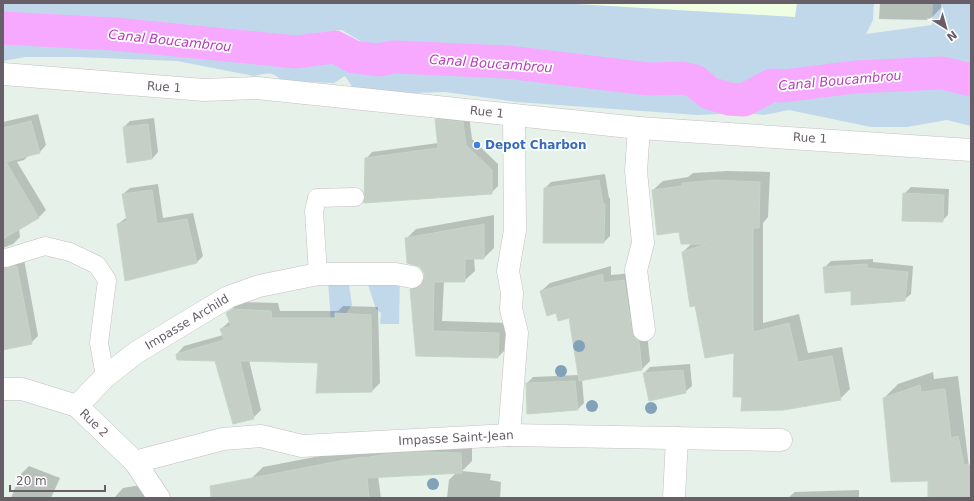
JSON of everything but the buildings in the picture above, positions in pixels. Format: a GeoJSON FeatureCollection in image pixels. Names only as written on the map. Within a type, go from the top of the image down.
{"type":"FeatureCollection","features":[{"type":"Feature","properties":{"kind":"street","name":"Rue 1"},"geometry":{"type":"LineString","coordinates":[[3,74],[204,90],[258,88],[639,128],[971,150]]}},
{"type":"Feature","properties":{"kind":"street"},"geometry":{"type":"LineString","coordinates":[[509,435],[517,333],[511,309],[512,293],[508,271],[515,230],[514,115]]}},
{"type":"Feature","properties":{"kind":"street"},"geometry":{"type":"LineString","coordinates":[[639,128],[636,171],[643,243],[636,270],[644,330]]}},
{"type":"Feature","properties":{"kind":"street","name":"Impasse Archild"},"geometry":{"type":"LineString","coordinates":[[77,406],[105,377],[137,352],[228,296],[259,286],[318,274],[396,274],[412,277]]}},
{"type":"Feature","properties":{"kind":"street","name":"Rue 2"},"geometry":{"type":"LineString","coordinates":[[3,389],[22,389],[77,406],[134,462],[159,498]]}},
{"type":"Feature","properties":{"kind":"street","name":"Impasse Saint-Jean"},"geometry":{"type":"LineString","coordinates":[[134,462],[223,439],[261,436],[302,446],[509,435],[781,440]]}},
{"type":"Feature","properties":{"kind":"street"},"geometry":{"type":"LineString","coordinates":[[674,498],[677,438]]}},
{"type":"Feature","properties":{"kind":"lane"},"geometry":{"type":"LineString","coordinates":[[318,274],[314,211],[317,198],[355,197]]}},
{"type":"Feature","properties":{"kind":"lane"},"geometry":{"type":"LineString","coordinates":[[6,258],[45,246],[70,252],[98,265],[107,280],[99,343],[105,377]]}},
{"type":"Feature","properties":{"kind":"shaded area"},"geometry":{"type":"Polygon","coordinates":[[[3,3],[559,3],[795,17],[797,3],[874,3],[873,20],[866,34],[932,25],[933,3],[971,3],[971,77],[940,69],[758,80],[741,88],[719,86],[696,74],[654,66],[584,65],[452,51],[419,52],[362,42],[342,30],[322,32],[283,43],[3,17],[3,3]]]}},
{"type":"Feature","properties":{"kind":"shaded area"},"geometry":{"type":"Polygon","coordinates":[[[559,3],[797,3],[796,17],[559,3]]]}},
{"type":"Feature","properties":{"kind":"shaded area"},"geometry":{"type":"Polygon","coordinates":[[[53,35],[191,47],[228,54],[313,58],[334,54],[381,67],[424,64],[513,71],[554,75],[598,86],[690,87],[717,103],[732,105],[743,105],[772,92],[786,92],[864,81],[939,78],[971,87],[971,126],[947,120],[907,127],[871,127],[789,110],[764,115],[746,113],[697,115],[517,102],[445,92],[413,93],[353,88],[345,76],[334,83],[282,81],[272,74],[254,76],[177,61],[76,57],[26,57],[3,61],[3,40],[31,41],[53,35]]]}},
{"type":"Feature","properties":{"kind":"shaded area"},"geometry":{"type":"Polygon","coordinates":[[[400,276],[399,324],[380,324],[381,313],[376,309],[367,282],[400,276]]]}},
{"type":"Feature","properties":{"kind":"shaded area"},"geometry":{"type":"Polygon","coordinates":[[[328,282],[349,284],[352,305],[343,318],[331,322],[328,282]]]}},
{"type":"Feature","properties":{"kind":"waterway","name":"Canal Boucambrou"},"geometry":{"type":"LineString","coordinates":[[3,28],[114,34],[296,52],[335,47],[354,57],[378,60],[394,57],[507,62],[648,79],[682,78],[695,81],[709,93],[729,99],[744,100],[772,85],[783,86],[855,77],[942,73],[971,80]]}},
{"type":"Feature","properties":{"kind":"place","name":"Depot Charbon"},"geometry":{"type":"Point","coordinates":[477,145]}}]}
